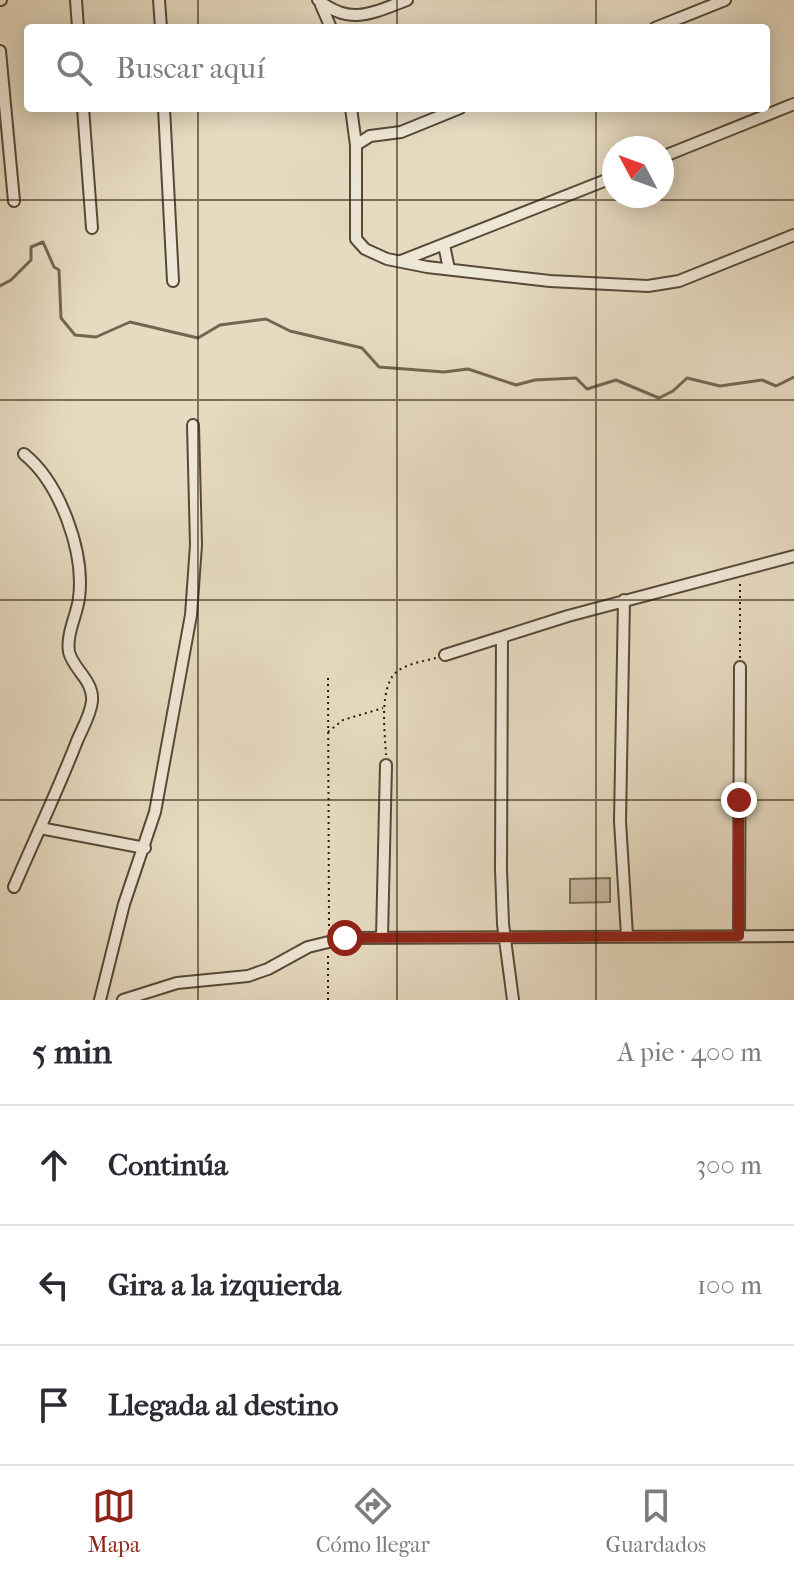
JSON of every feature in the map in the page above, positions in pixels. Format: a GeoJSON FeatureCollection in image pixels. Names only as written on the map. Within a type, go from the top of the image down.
{"type":"FeatureCollection","features":[{"type":"Feature","properties":{"kind":"street"},"geometry":{"type":"LineString","coordinates":[[76,0],[78,24]]}},
{"type":"Feature","properties":{"kind":"street"},"geometry":{"type":"LineString","coordinates":[[159,0],[161,24]]}},
{"type":"Feature","properties":{"kind":"street"},"geometry":{"type":"LineString","coordinates":[[318,0],[335,11],[358,17]]}},
{"type":"Feature","properties":{"kind":"street"},"geometry":{"type":"LineString","coordinates":[[318,0],[329,24]]}},
{"type":"Feature","properties":{"kind":"street"},"geometry":{"type":"LineString","coordinates":[[351,24],[358,17],[407,0]]}},
{"type":"Feature","properties":{"kind":"street"},"geometry":{"type":"LineString","coordinates":[[665,24],[725,0]]}},
{"type":"Feature","properties":{"kind":"street"},"geometry":{"type":"LineString","coordinates":[[0,51],[14,201]]}},
{"type":"Feature","properties":{"kind":"street"},"geometry":{"type":"LineString","coordinates":[[674,152],[794,104]]}},
{"type":"Feature","properties":{"kind":"street"},"geometry":{"type":"LineString","coordinates":[[83,112],[92,228]]}},
{"type":"Feature","properties":{"kind":"street"},"geometry":{"type":"LineString","coordinates":[[164,112],[173,281]]}},
{"type":"Feature","properties":{"kind":"street"},"geometry":{"type":"LineString","coordinates":[[352,112],[356,145],[356,239],[365,249],[387,259],[550,281],[648,286],[690,277],[794,235]]}},
{"type":"Feature","properties":{"kind":"street"},"geometry":{"type":"LineString","coordinates":[[356,145],[370,136],[401,132],[450,112]]}},
{"type":"Feature","properties":{"kind":"street"},"geometry":{"type":"LineString","coordinates":[[355,128],[370,136]]}},
{"type":"Feature","properties":{"kind":"street"},"geometry":{"type":"LineString","coordinates":[[400,262],[602,182]]}},
{"type":"Feature","properties":{"kind":"street"},"geometry":{"type":"LineString","coordinates":[[444,245],[449,269]]}},
{"type":"Feature","properties":{"kind":"street"},"geometry":{"type":"LineString","coordinates":[[100,1000],[124,904],[145,848],[161,783],[194,592],[193,425]]}},
{"type":"Feature","properties":{"kind":"street"},"geometry":{"type":"LineString","coordinates":[[14,887],[92,700],[87,682],[69,650],[80,596],[76,552],[55,492],[39,468],[24,454]]}},
{"type":"Feature","properties":{"kind":"street"},"geometry":{"type":"LineString","coordinates":[[445,655],[624,600],[794,556]]}},
{"type":"Feature","properties":{"kind":"street"},"geometry":{"type":"LineString","coordinates":[[624,600],[620,821],[627,936]]}},
{"type":"Feature","properties":{"kind":"street"},"geometry":{"type":"LineString","coordinates":[[502,637],[501,854],[505,938],[513,1000]]}},
{"type":"Feature","properties":{"kind":"street"},"geometry":{"type":"LineString","coordinates":[[739,936],[740,667]]}},
{"type":"Feature","properties":{"kind":"street"},"geometry":{"type":"LineString","coordinates":[[382,937],[386,765]]}},
{"type":"Feature","properties":{"kind":"street"},"geometry":{"type":"LineString","coordinates":[[40,828],[145,848]]}},
{"type":"Feature","properties":{"kind":"street"},"geometry":{"type":"LineString","coordinates":[[123,1000],[177,983],[248,976],[329,940],[382,937],[794,936]]}},
{"type":"Feature","properties":{"kind":"path"},"geometry":{"type":"LineString","coordinates":[[740,667],[742,570]]}},
{"type":"Feature","properties":{"kind":"path"},"geometry":{"type":"LineString","coordinates":[[386,765],[386,687],[400,669],[445,655]]}},
{"type":"Feature","properties":{"kind":"path"},"geometry":{"type":"LineString","coordinates":[[328,678],[328,1000]]}},
{"type":"Feature","properties":{"kind":"path"},"geometry":{"type":"LineString","coordinates":[[327,733],[343,720],[385,707]]}},
{"type":"Feature","properties":{"kind":"shaded area"},"geometry":{"type":"Polygon","coordinates":[[[610,878],[610,902],[570,903],[570,879],[610,878]]]}},
{"type":"Feature","properties":{"kind":"waterway"},"geometry":{"type":"LineString","coordinates":[[0,286],[11,280],[31,260],[31,247],[43,242],[54,267],[59,270],[61,318],[75,335],[96,337],[130,322],[198,338],[220,325],[266,319],[290,331],[362,348],[379,367],[444,372],[468,369],[516,385],[535,380],[576,378],[587,389],[616,380],[659,398],[673,391],[687,378],[720,386],[762,380],[776,386],[794,377]]}},
{"type":"Feature","properties":{"kind":"route"},"geometry":{"type":"LineString","coordinates":[[345,938],[739,936],[739,800]]}}]}
